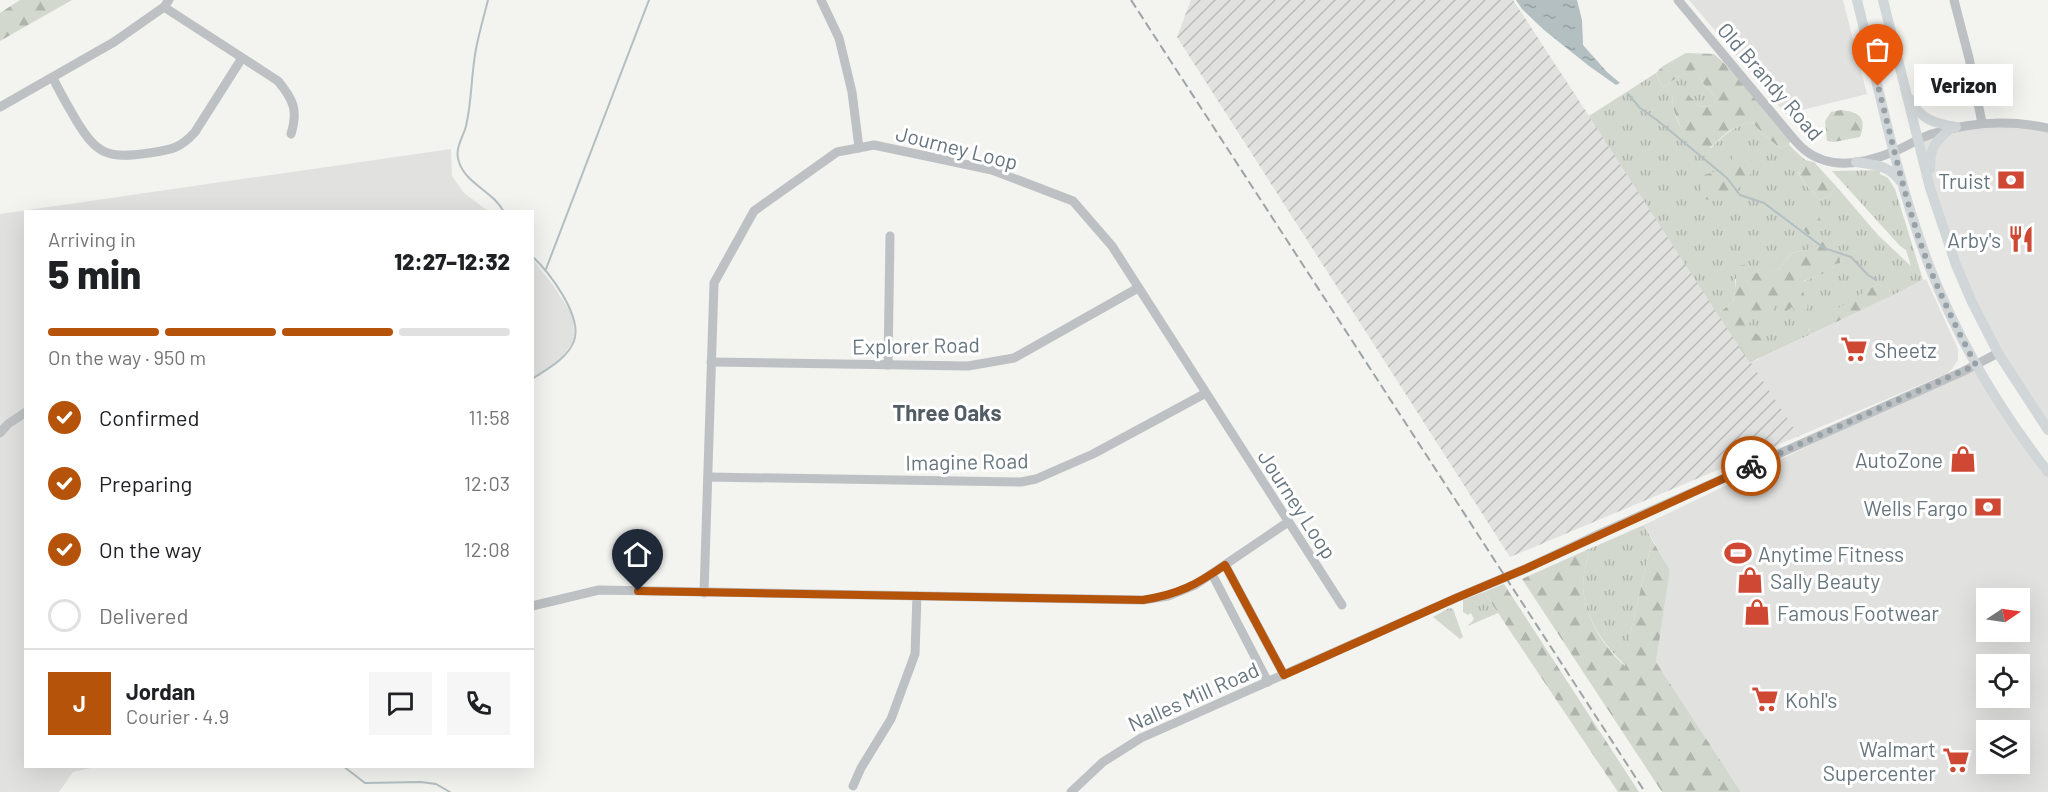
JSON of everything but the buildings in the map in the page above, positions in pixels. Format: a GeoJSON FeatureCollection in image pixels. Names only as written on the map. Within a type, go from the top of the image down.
{"type":"FeatureCollection","features":[{"type":"Feature","properties":{"kind":"main road"},"geometry":{"type":"LineString","coordinates":[[1857,0],[1907,197],[1930,268],[1960,337],[1976,365],[2018,432],[2048,472]]}},
{"type":"Feature","properties":{"kind":"main road"},"geometry":{"type":"LineString","coordinates":[[1882,0],[1930,188],[1956,265],[1998,353],[2017,386],[2048,430]]}},
{"type":"Feature","properties":{"kind":"main road"},"geometry":{"type":"LineString","coordinates":[[1904,88],[1924,118],[1953,128]]}},
{"type":"Feature","properties":{"kind":"main road"},"geometry":{"type":"LineString","coordinates":[[1930,188],[1931,151],[1939,138],[1953,128]]}},
{"type":"Feature","properties":{"kind":"main road"},"geometry":{"type":"LineString","coordinates":[[1856,162],[1888,168],[1900,181],[1907,197]]}},
{"type":"Feature","properties":{"kind":"street"},"geometry":{"type":"LineString","coordinates":[[821,0],[839,38],[852,92],[860,148]]}},
{"type":"Feature","properties":{"kind":"street","name":"Old Brandy Road"},"geometry":{"type":"LineString","coordinates":[[1678,0],[1804,149],[1829,162],[1856,162],[1895,151],[1917,138],[1982,123],[2013,123],[2048,128]]}},
{"type":"Feature","properties":{"kind":"street"},"geometry":{"type":"LineString","coordinates":[[1954,0],[1982,123]]}},
{"type":"Feature","properties":{"kind":"street"},"geometry":{"type":"LineString","coordinates":[[0,107],[114,42],[167,3],[242,58],[278,81],[287,91],[293,105],[296,119],[291,134]]}},
{"type":"Feature","properties":{"kind":"street"},"geometry":{"type":"LineString","coordinates":[[53,78],[87,138],[96,148],[128,156],[177,148],[187,140],[195,132],[242,58]]}},
{"type":"Feature","properties":{"kind":"street","name":"Journey Loop"},"geometry":{"type":"LineString","coordinates":[[704,593],[714,283],[754,211],[837,152],[874,145],[992,170],[1073,201],[1112,246],[1342,605]]}},
{"type":"Feature","properties":{"kind":"street"},"geometry":{"type":"LineString","coordinates":[[888,365],[890,236]]}},
{"type":"Feature","properties":{"kind":"street","name":"Explorer Road"},"geometry":{"type":"LineString","coordinates":[[711,362],[968,366],[1014,358],[1138,288]]}},
{"type":"Feature","properties":{"kind":"street","name":"Nalles Mill Road"},"geometry":{"type":"LineString","coordinates":[[1071,792],[1103,762],[1140,738],[1525,569],[1998,353]]}},
{"type":"Feature","properties":{"kind":"street","name":"Imagine Road"},"geometry":{"type":"LineString","coordinates":[[708,477],[1021,482],[1036,479],[1093,454],[1206,393]]}},
{"type":"Feature","properties":{"kind":"street"},"geometry":{"type":"LineString","coordinates":[[0,433],[8,424],[24,413]]}},
{"type":"Feature","properties":{"kind":"street"},"geometry":{"type":"LineString","coordinates":[[534,606],[599,590],[1143,600],[1168,596],[1186,589],[1288,522]]}},
{"type":"Feature","properties":{"kind":"street"},"geometry":{"type":"LineString","coordinates":[[1225,565],[1284,675]]}},
{"type":"Feature","properties":{"kind":"street"},"geometry":{"type":"LineString","coordinates":[[1212,574],[1268,682]]}},
{"type":"Feature","properties":{"kind":"street"},"geometry":{"type":"LineString","coordinates":[[853,786],[861,768],[891,719],[915,654],[916,596]]}},
{"type":"Feature","properties":{"kind":"shaded area"},"geometry":{"type":"Polygon","coordinates":[[[1191,0],[1513,0],[1799,436],[1510,557],[1177,37],[1191,0]]]}},
{"type":"Feature","properties":{"kind":"shaded area"},"geometry":{"type":"Polygon","coordinates":[[[1689,0],[1843,0],[1867,94],[1786,114],[1689,0]]]}},
{"type":"Feature","properties":{"kind":"shaded area"},"geometry":{"type":"Polygon","coordinates":[[[1982,123],[2048,128],[2048,429],[1972,302],[1917,139],[1982,123]]]}},
{"type":"Feature","properties":{"kind":"shaded area"},"geometry":{"type":"Polygon","coordinates":[[[451,149],[452,176],[464,193],[487,210],[28,210],[451,149]]]}},
{"type":"Feature","properties":{"kind":"shaded area"},"geometry":{"type":"Polygon","coordinates":[[[24,211],[24,768],[91,768],[73,772],[59,792],[0,792],[0,214],[24,211]]]}},
{"type":"Feature","properties":{"kind":"shaded area"},"geometry":{"type":"Polygon","coordinates":[[[534,261],[573,316],[574,340],[560,360],[534,378],[534,261]]]}},
{"type":"Feature","properties":{"kind":"shaded area","name":"Sheetz"},"geometry":{"type":"Polygon","coordinates":[[[1926,279],[1958,349],[1958,360],[1952,369],[1946,374],[1799,436],[1750,363],[1926,279]]]}},
{"type":"Feature","properties":{"kind":"shaded area"},"geometry":{"type":"Polygon","coordinates":[[[1976,365],[2048,472],[2048,792],[1741,792],[1656,662],[1670,570],[1644,525],[1976,365]]]}},
{"type":"Feature","properties":{"kind":"green space"},"geometry":{"type":"Polygon","coordinates":[[[20,0],[72,0],[0,41],[0,13],[20,0]]]}},
{"type":"Feature","properties":{"kind":"green space"},"geometry":{"type":"Polygon","coordinates":[[[1686,53],[1714,54],[1723,62],[1791,138],[1789,145],[1780,148],[1752,122],[1730,130],[1710,147],[1699,152],[1678,120],[1672,97],[1684,91],[1701,107],[1713,105],[1717,99],[1695,70],[1663,87],[1656,73],[1663,66],[1686,53]]]}},
{"type":"Feature","properties":{"kind":"green space"},"geometry":{"type":"Polygon","coordinates":[[[1695,69],[1702,82],[1717,99],[1713,105],[1701,107],[1684,92],[1672,97],[1673,108],[1683,129],[1711,148],[1730,132],[1752,122],[1780,148],[1789,145],[1805,160],[1798,172],[1820,200],[1830,196],[1836,186],[1878,235],[1911,266],[1906,250],[1832,171],[1880,170],[1880,174],[1888,178],[1895,189],[1923,280],[1891,296],[1888,288],[1877,284],[1808,330],[1811,334],[1758,359],[1767,350],[1750,333],[1747,320],[1771,297],[1833,268],[1836,262],[1819,240],[1808,250],[1791,253],[1779,269],[1735,279],[1733,302],[1720,312],[1716,312],[1589,116],[1656,73],[1663,87],[1695,69]]]}},
{"type":"Feature","properties":{"kind":"green space"},"geometry":{"type":"Polygon","coordinates":[[[1841,110],[1853,112],[1860,117],[1863,125],[1860,137],[1834,142],[1827,141],[1825,121],[1831,112],[1841,110]]]}},
{"type":"Feature","properties":{"kind":"green space"},"geometry":{"type":"Polygon","coordinates":[[[1745,148],[1754,164],[1753,171],[1739,188],[1717,201],[1704,199],[1700,185],[1704,175],[1725,167],[1736,149],[1745,148]]]}},
{"type":"Feature","properties":{"kind":"green space"},"geometry":{"type":"Polygon","coordinates":[[[1805,160],[1814,162],[1836,186],[1830,196],[1820,200],[1802,179],[1798,171],[1805,160]]]}},
{"type":"Feature","properties":{"kind":"green space"},"geometry":{"type":"Polygon","coordinates":[[[1807,206],[1816,208],[1821,222],[1818,228],[1808,235],[1798,222],[1797,211],[1807,206]]]}},
{"type":"Feature","properties":{"kind":"green space"},"geometry":{"type":"Polygon","coordinates":[[[1819,240],[1834,244],[1839,248],[1840,263],[1835,264],[1832,270],[1804,281],[1801,285],[1808,307],[1800,321],[1792,307],[1783,314],[1779,301],[1775,298],[1774,310],[1765,315],[1752,317],[1749,324],[1754,332],[1770,344],[1771,351],[1750,363],[1716,312],[1720,312],[1733,302],[1738,266],[1747,264],[1753,274],[1779,269],[1791,253],[1808,250],[1819,240]]]}},
{"type":"Feature","properties":{"kind":"green space"},"geometry":{"type":"Polygon","coordinates":[[[1877,284],[1888,288],[1891,296],[1811,334],[1808,331],[1816,322],[1877,284]]]}},
{"type":"Feature","properties":{"kind":"green space"},"geometry":{"type":"Polygon","coordinates":[[[1644,525],[1652,540],[1630,635],[1626,666],[1603,640],[1591,620],[1584,598],[1584,577],[1589,549],[1644,525]]]}},
{"type":"Feature","properties":{"kind":"green space"},"geometry":{"type":"Polygon","coordinates":[[[1652,540],[1670,570],[1656,662],[1741,792],[1662,792],[1522,579],[1589,549],[1583,587],[1587,610],[1596,631],[1609,650],[1625,666],[1652,540]]]}},
{"type":"Feature","properties":{"kind":"green space"},"geometry":{"type":"Polygon","coordinates":[[[1504,584],[1639,792],[1618,792],[1484,592],[1504,584]]]}},
{"type":"Feature","properties":{"kind":"green space"},"geometry":{"type":"Polygon","coordinates":[[[1484,592],[1498,613],[1468,626],[1474,619],[1471,613],[1468,615],[1463,612],[1463,600],[1484,592]]]}},
{"type":"Feature","properties":{"kind":"green space"},"geometry":{"type":"Polygon","coordinates":[[[1449,608],[1453,609],[1463,637],[1460,639],[1433,617],[1449,608]]]}},
{"type":"Feature","properties":{"kind":"water"},"geometry":{"type":"Polygon","coordinates":[[[1516,0],[1577,0],[1582,20],[1583,45],[1620,83],[1616,85],[1589,66],[1544,30],[1516,0]]]}},
{"type":"Feature","properties":{"kind":"waterway"},"geometry":{"type":"LineString","coordinates":[[488,0],[476,49],[468,117],[458,148],[458,157],[462,170],[467,176],[493,198],[503,210]]}},
{"type":"Feature","properties":{"kind":"waterway"},"geometry":{"type":"LineString","coordinates":[[546,269],[649,0]]}},
{"type":"Feature","properties":{"kind":"waterway"},"geometry":{"type":"LineString","coordinates":[[1628,94],[1640,108],[1727,178],[1740,195],[1764,203],[1824,248],[1851,257],[1876,280]]}},
{"type":"Feature","properties":{"kind":"waterway"},"geometry":{"type":"LineString","coordinates":[[534,258],[563,295],[574,319],[575,331],[574,341],[567,353],[534,378]]}},
{"type":"Feature","properties":{"kind":"waterway"},"geometry":{"type":"LineString","coordinates":[[346,768],[365,783],[421,782],[436,784],[450,792]]}},
{"type":"Feature","properties":{"kind":"railway"},"geometry":{"type":"LineString","coordinates":[[1131,0],[1645,792]]}},
{"type":"Feature","properties":{"kind":"way so far"},"geometry":{"type":"LineString","coordinates":[[1751,466],[1976,365],[1960,337],[1930,268],[1907,197],[1878,86]]}},
{"type":"Feature","properties":{"kind":"place","name":"Verizon"},"geometry":{"type":"Point","coordinates":[1878,86]}},
{"type":"Feature","properties":{"kind":"place","name":"Truist"},"geometry":{"type":"Point","coordinates":[2011,180]}},
{"type":"Feature","properties":{"kind":"place","name":"Arby's"},"geometry":{"type":"Point","coordinates":[2021,239]}},
{"type":"Feature","properties":{"kind":"place","name":"Sheetz"},"geometry":{"type":"Point","coordinates":[1854,349]}},
{"type":"Feature","properties":{"kind":"place","name":"AutoZone"},"geometry":{"type":"Point","coordinates":[1963,459]}},
{"type":"Feature","properties":{"kind":"place","name":"Wells Fargo"},"geometry":{"type":"Point","coordinates":[1988,507]}},
{"type":"Feature","properties":{"kind":"place","name":"Anytime Fitness"},"geometry":{"type":"Point","coordinates":[1738,553]}},
{"type":"Feature","properties":{"kind":"place","name":"Sally Beauty"},"geometry":{"type":"Point","coordinates":[1750,580]}},
{"type":"Feature","properties":{"kind":"place","name":"Famous Footwear"},"geometry":{"type":"Point","coordinates":[1757,612]}},
{"type":"Feature","properties":{"kind":"place","name":"Kohl's"},"geometry":{"type":"Point","coordinates":[1765,699]}},
{"type":"Feature","properties":{"kind":"place","name":"Walmart Supercenter"},"geometry":{"type":"Point","coordinates":[1956,760]}},
{"type":"Feature","properties":{"kind":"district","name":"Three Oaks"},"geometry":{"type":"Point","coordinates":[947,412]}},
{"type":"Feature","properties":{"kind":"route"},"geometry":{"type":"LineString","coordinates":[[638,591],[1143,600],[1168,596],[1195,585],[1225,565],[1284,675],[1751,466]]}}]}
